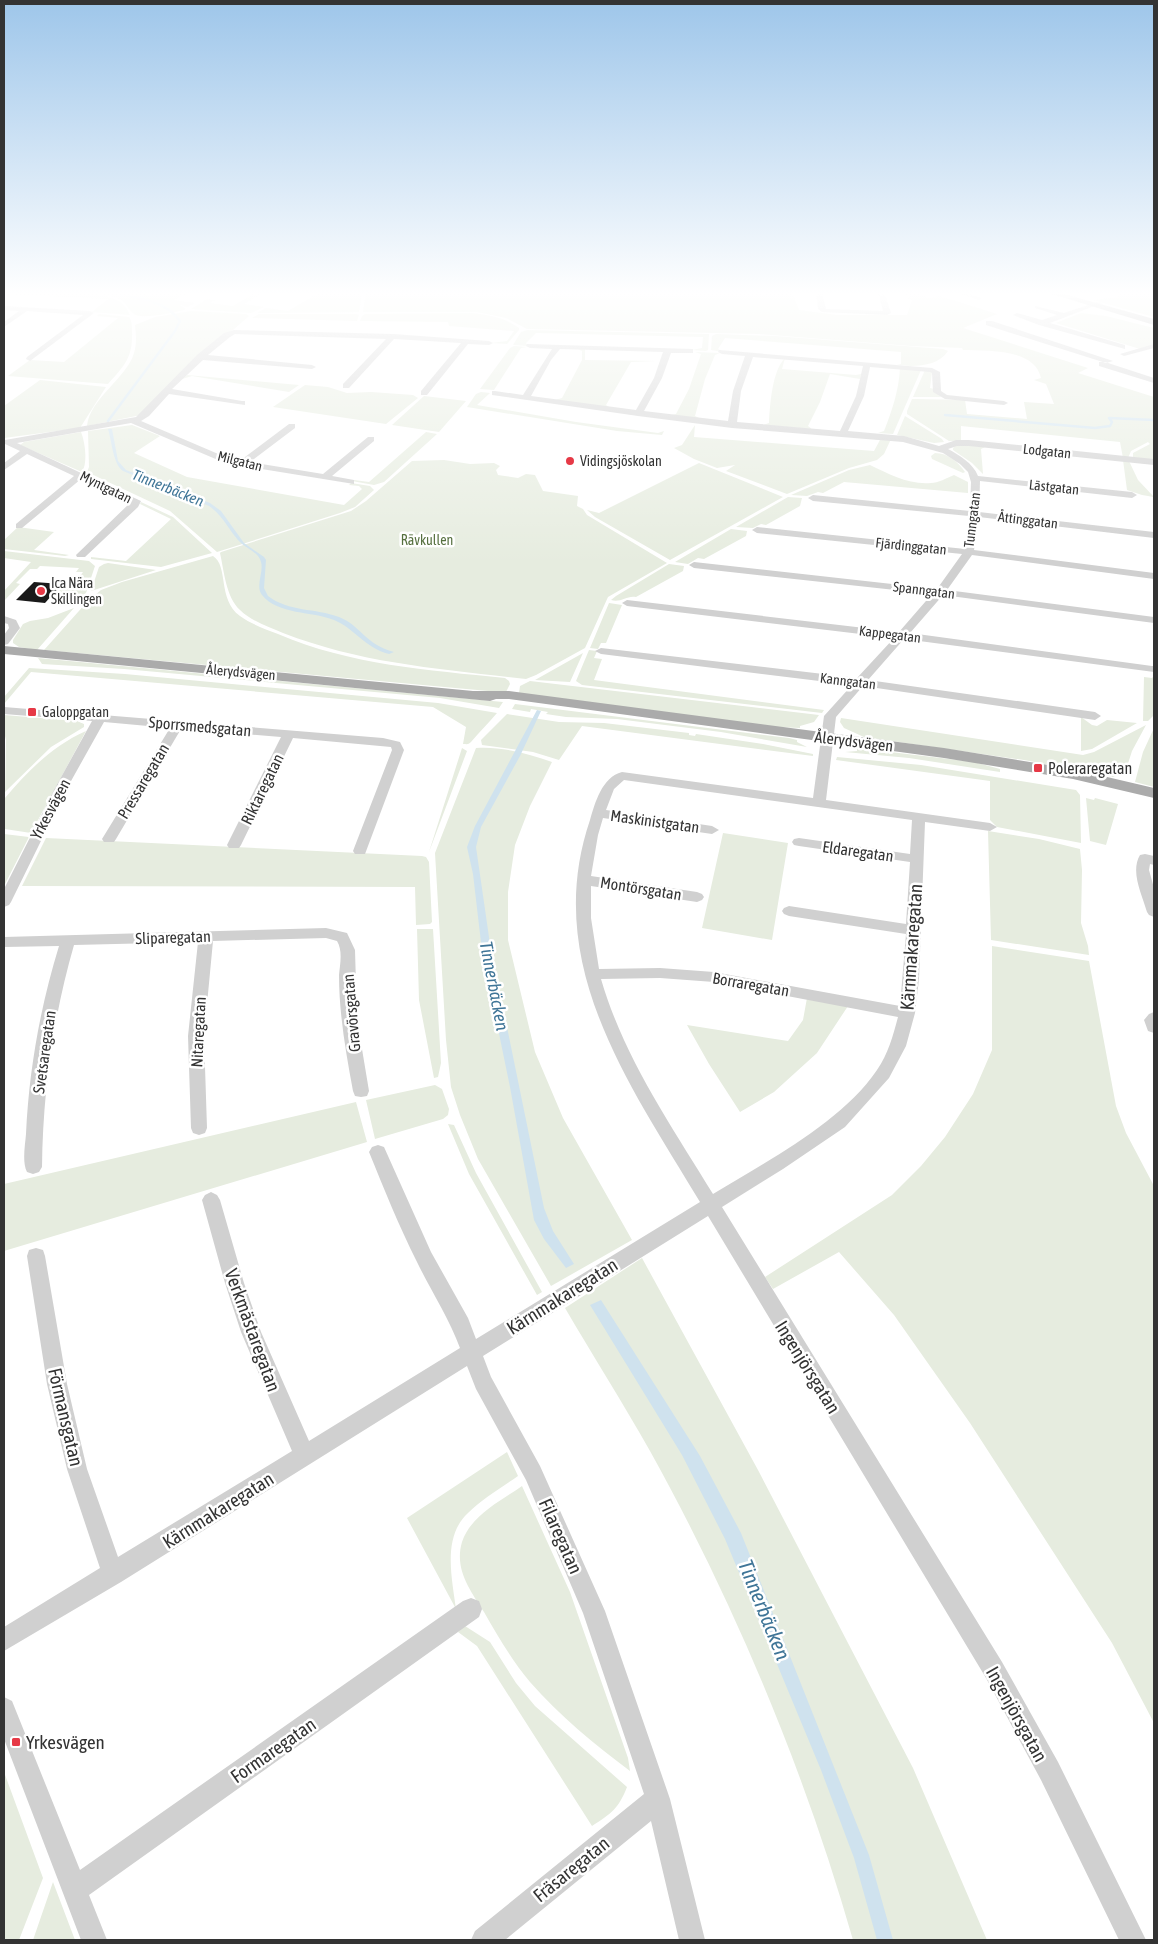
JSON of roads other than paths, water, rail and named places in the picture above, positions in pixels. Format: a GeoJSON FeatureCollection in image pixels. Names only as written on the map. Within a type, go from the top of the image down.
{"type":"FeatureCollection","features":[{"type":"Feature","properties":{"kind":"main road","name":"Ålerydsvägen"},"geometry":{"type":"LineString","coordinates":[[4,650],[477,694],[522,702],[551,702],[1038,768],[1154,793]]}},
{"type":"Feature","properties":{"kind":"street"},"geometry":{"type":"LineString","coordinates":[[6,442],[134,421],[146,414],[175,383]]}},
{"type":"Feature","properties":{"kind":"street"},"geometry":{"type":"LineString","coordinates":[[346,386],[349,383]]}},
{"type":"Feature","properties":{"kind":"street"},"geometry":{"type":"LineString","coordinates":[[424,393],[432,383]]}},
{"type":"Feature","properties":{"kind":"street"},"geometry":{"type":"LineString","coordinates":[[526,397],[535,383]]}},
{"type":"Feature","properties":{"kind":"street"},"geometry":{"type":"LineString","coordinates":[[638,414],[655,383]]}},
{"type":"Feature","properties":{"kind":"street"},"geometry":{"type":"LineString","coordinates":[[732,425],[740,383]]}},
{"type":"Feature","properties":{"kind":"street"},"geometry":{"type":"LineString","coordinates":[[843,434],[860,396],[863,383]]}},
{"type":"Feature","properties":{"kind":"street"},"geometry":{"type":"LineString","coordinates":[[936,383],[937,392],[945,397],[1004,403]]}},
{"type":"Feature","properties":{"kind":"street"},"geometry":{"type":"LineString","coordinates":[[167,391],[242,403]]}},
{"type":"Feature","properties":{"kind":"street","name":"Tunngatan"},"geometry":{"type":"LineString","coordinates":[[494,393],[638,414],[732,425],[894,437],[940,448],[963,462],[976,478],[975,514],[968,552],[940,592],[858,682],[830,716],[827,738]]}},
{"type":"Feature","properties":{"kind":"street","name":"Milgatan"},"geometry":{"type":"LineString","coordinates":[[134,421],[228,461],[351,482]]}},
{"type":"Feature","properties":{"kind":"street"},"geometry":{"type":"LineString","coordinates":[[243,463],[292,426]]}},
{"type":"Feature","properties":{"kind":"street"},"geometry":{"type":"LineString","coordinates":[[325,478],[371,439]]}},
{"type":"Feature","properties":{"kind":"street","name":"Myntgatan"},"geometry":{"type":"LineString","coordinates":[[6,442],[133,498],[137,502],[81,555]]}},
{"type":"Feature","properties":{"kind":"street","name":"Lodgatan"},"geometry":{"type":"LineString","coordinates":[[940,448],[956,443],[969,443],[1154,462]]}},
{"type":"Feature","properties":{"kind":"street"},"geometry":{"type":"LineString","coordinates":[[4,467],[26,450]]}},
{"type":"Feature","properties":{"kind":"street"},"geometry":{"type":"LineString","coordinates":[[19,526],[81,475]]}},
{"type":"Feature","properties":{"kind":"street","name":"Lästgatan"},"geometry":{"type":"LineString","coordinates":[[976,478],[1132,495]]}},
{"type":"Feature","properties":{"kind":"street","name":"Åttinggatan"},"geometry":{"type":"LineString","coordinates":[[813,498],[975,514],[1154,535]]}},
{"type":"Feature","properties":{"kind":"street","name":"Fjärdinggatan"},"geometry":{"type":"LineString","coordinates":[[757,530],[968,552],[1154,576]]}},
{"type":"Feature","properties":{"kind":"street","name":"Spanngatan"},"geometry":{"type":"LineString","coordinates":[[694,565],[940,592],[1154,620]]}},
{"type":"Feature","properties":{"kind":"street","name":"Kappegatan"},"geometry":{"type":"LineString","coordinates":[[627,603],[900,635],[1152,669]]}},
{"type":"Feature","properties":{"kind":"street"},"geometry":{"type":"LineString","coordinates":[[4,619],[12,622],[15,628],[4,642]]}},
{"type":"Feature","properties":{"kind":"street","name":"Kanngatan"},"geometry":{"type":"LineString","coordinates":[[601,650],[858,682],[1095,716]]}},
{"type":"Feature","properties":{"kind":"street","name":"Sporrsmedsgatan"},"geometry":{"type":"LineString","coordinates":[[4,710],[383,742],[396,745],[398,750],[360,851]]}},
{"type":"Feature","properties":{"kind":"street","name":"Yrkesvägen"},"geometry":{"type":"LineString","coordinates":[[4,902],[60,790],[100,718]]}},
{"type":"Feature","properties":{"kind":"street","name":"Pressaregatan"},"geometry":{"type":"LineString","coordinates":[[109,839],[178,724]]}},
{"type":"Feature","properties":{"kind":"street","name":"Riktaregatan"},"geometry":{"type":"LineString","coordinates":[[234,845],[289,734]]}},
{"type":"Feature","properties":{"kind":"street"},"geometry":{"type":"LineString","coordinates":[[827,738],[819,802],[990,827]]}},
{"type":"Feature","properties":{"kind":"street","name":"Ingenjörsgatan"},"geometry":{"type":"LineString","coordinates":[[819,802],[622,776],[611,783],[598,813],[588,849],[584,880],[583,916],[593,974],[609,1026],[629,1070],[735,1249],[946,1590],[1020,1715],[1085,1841],[1133,1940]]}},
{"type":"Feature","properties":{"kind":"street","name":"Maskinistgatan"},"geometry":{"type":"LineString","coordinates":[[598,813],[712,830]]}},
{"type":"Feature","properties":{"kind":"street","name":"Kärnmakaregatan"},"geometry":{"type":"LineString","coordinates":[[4,1640],[777,1164],[839,1122],[863,1098],[882,1074],[898,1046],[907,1013],[911,979],[919,816]]}},
{"type":"Feature","properties":{"kind":"street","name":"Eldaregatan"},"geometry":{"type":"LineString","coordinates":[[799,842],[917,859]]}},
{"type":"Feature","properties":{"kind":"street"},"geometry":{"type":"LineString","coordinates":[[1154,862],[1145,858],[1142,870],[1154,912]]}},
{"type":"Feature","properties":{"kind":"street","name":"Montörsgatan"},"geometry":{"type":"LineString","coordinates":[[584,880],[697,897]]}},
{"type":"Feature","properties":{"kind":"street"},"geometry":{"type":"LineString","coordinates":[[789,911],[913,930]]}},
{"type":"Feature","properties":{"kind":"street","name":"Sliparegatan"},"geometry":{"type":"LineString","coordinates":[[4,942],[326,933],[342,937]]}},
{"type":"Feature","properties":{"kind":"street","name":"Nitaregatan"},"geometry":{"type":"LineString","coordinates":[[199,1128],[196,1036],[206,937]]}},
{"type":"Feature","properties":{"kind":"street","name":"Gravörsgatan"},"geometry":{"type":"LineString","coordinates":[[342,937],[348,946],[347,990],[353,1045],[361,1091]]}},
{"type":"Feature","properties":{"kind":"street","name":"Svetsaregatan"},"geometry":{"type":"LineString","coordinates":[[32,1167],[42,1052],[54,989],[68,940]]}},
{"type":"Feature","properties":{"kind":"street","name":"Borraregatan"},"geometry":{"type":"LineString","coordinates":[[593,974],[660,973],[714,977],[907,1013]]}},
{"type":"Feature","properties":{"kind":"street"},"geometry":{"type":"LineString","coordinates":[[1154,1018],[1152,1020],[1154,1027]]}},
{"type":"Feature","properties":{"kind":"street","name":"Filaregatan"},"geometry":{"type":"LineString","coordinates":[[378,1152],[397,1200],[424,1258],[461,1324],[483,1382],[536,1481],[594,1612],[658,1799],[673,1854],[692,1940]]}},
{"type":"Feature","properties":{"kind":"street","name":"Verkmästaregatan"},"geometry":{"type":"LineString","coordinates":[[211,1200],[227,1259],[251,1331],[279,1402],[305,1455]]}},
{"type":"Feature","properties":{"kind":"street","name":"Förmansgatan"},"geometry":{"type":"LineString","coordinates":[[36,1256],[57,1384],[77,1469],[113,1574]]}},
{"type":"Feature","properties":{"kind":"street","name":"Formaregatan"},"geometry":{"type":"LineString","coordinates":[[74,1890],[471,1609]]}},
{"type":"Feature","properties":{"kind":"street"},"geometry":{"type":"LineString","coordinates":[[4,1709],[94,1940]]}},
{"type":"Feature","properties":{"kind":"street","name":"Fräsaregatan"},"geometry":{"type":"LineString","coordinates":[[484,1940],[658,1799]]}},
{"type":"Feature","properties":{"kind":"water"},"geometry":{"type":"Polygon","coordinates":[[[108,429],[112,429],[118,461],[126,470],[210,503],[221,511],[244,543],[266,560],[264,588],[268,596],[285,605],[339,617],[353,625],[377,645],[394,652],[389,654],[373,647],[334,620],[286,609],[269,601],[262,595],[259,587],[262,566],[260,559],[253,551],[242,544],[219,514],[209,506],[123,471],[115,458],[108,429]]]}},
{"type":"Feature","properties":{"kind":"water"},"geometry":{"type":"Polygon","coordinates":[[[537,710],[541,711],[520,756],[481,827],[476,847],[490,944],[544,1208],[553,1231],[574,1264],[566,1268],[544,1239],[534,1220],[510,1087],[482,951],[473,874],[467,847],[475,826],[537,710]]]}},
{"type":"Feature","properties":{"kind":"water"},"geometry":{"type":"Polygon","coordinates":[[[601,1300],[700,1456],[741,1533],[869,1855],[893,1940],[877,1940],[854,1858],[821,1770],[725,1539],[682,1455],[590,1305],[601,1300]]]}},
{"type":"Feature","properties":{"kind":"waterway","name":"Tinnerbäcken"},"geometry":{"type":"LineString","coordinates":[[108,421],[136,383]]}},
{"type":"Feature","properties":{"kind":"waterway"},"geometry":{"type":"LineString","coordinates":[[945,415],[1095,428],[1110,426],[1112,422],[1109,418],[1154,420]]}},
{"type":"Feature","properties":{"kind":"place","name":"Vidingsjöskolan"},"geometry":{"type":"Point","coordinates":[570,461]}},
{"type":"Feature","properties":{"kind":"place","name":"Ica Nära Skillingen"},"geometry":{"type":"Point","coordinates":[41,591]}},
{"type":"Feature","properties":{"kind":"place","name":"Galoppgatan"},"geometry":{"type":"Point","coordinates":[32,712]}},
{"type":"Feature","properties":{"kind":"place","name":"Poleraregatan"},"geometry":{"type":"Point","coordinates":[1038,768]}},
{"type":"Feature","properties":{"kind":"place","name":"Yrkesvägen"},"geometry":{"type":"Point","coordinates":[16,1742]}},
{"type":"Feature","properties":{"kind":"park label","name":"Rävkullen"},"geometry":{"type":"Point","coordinates":[427,540]}}]}
